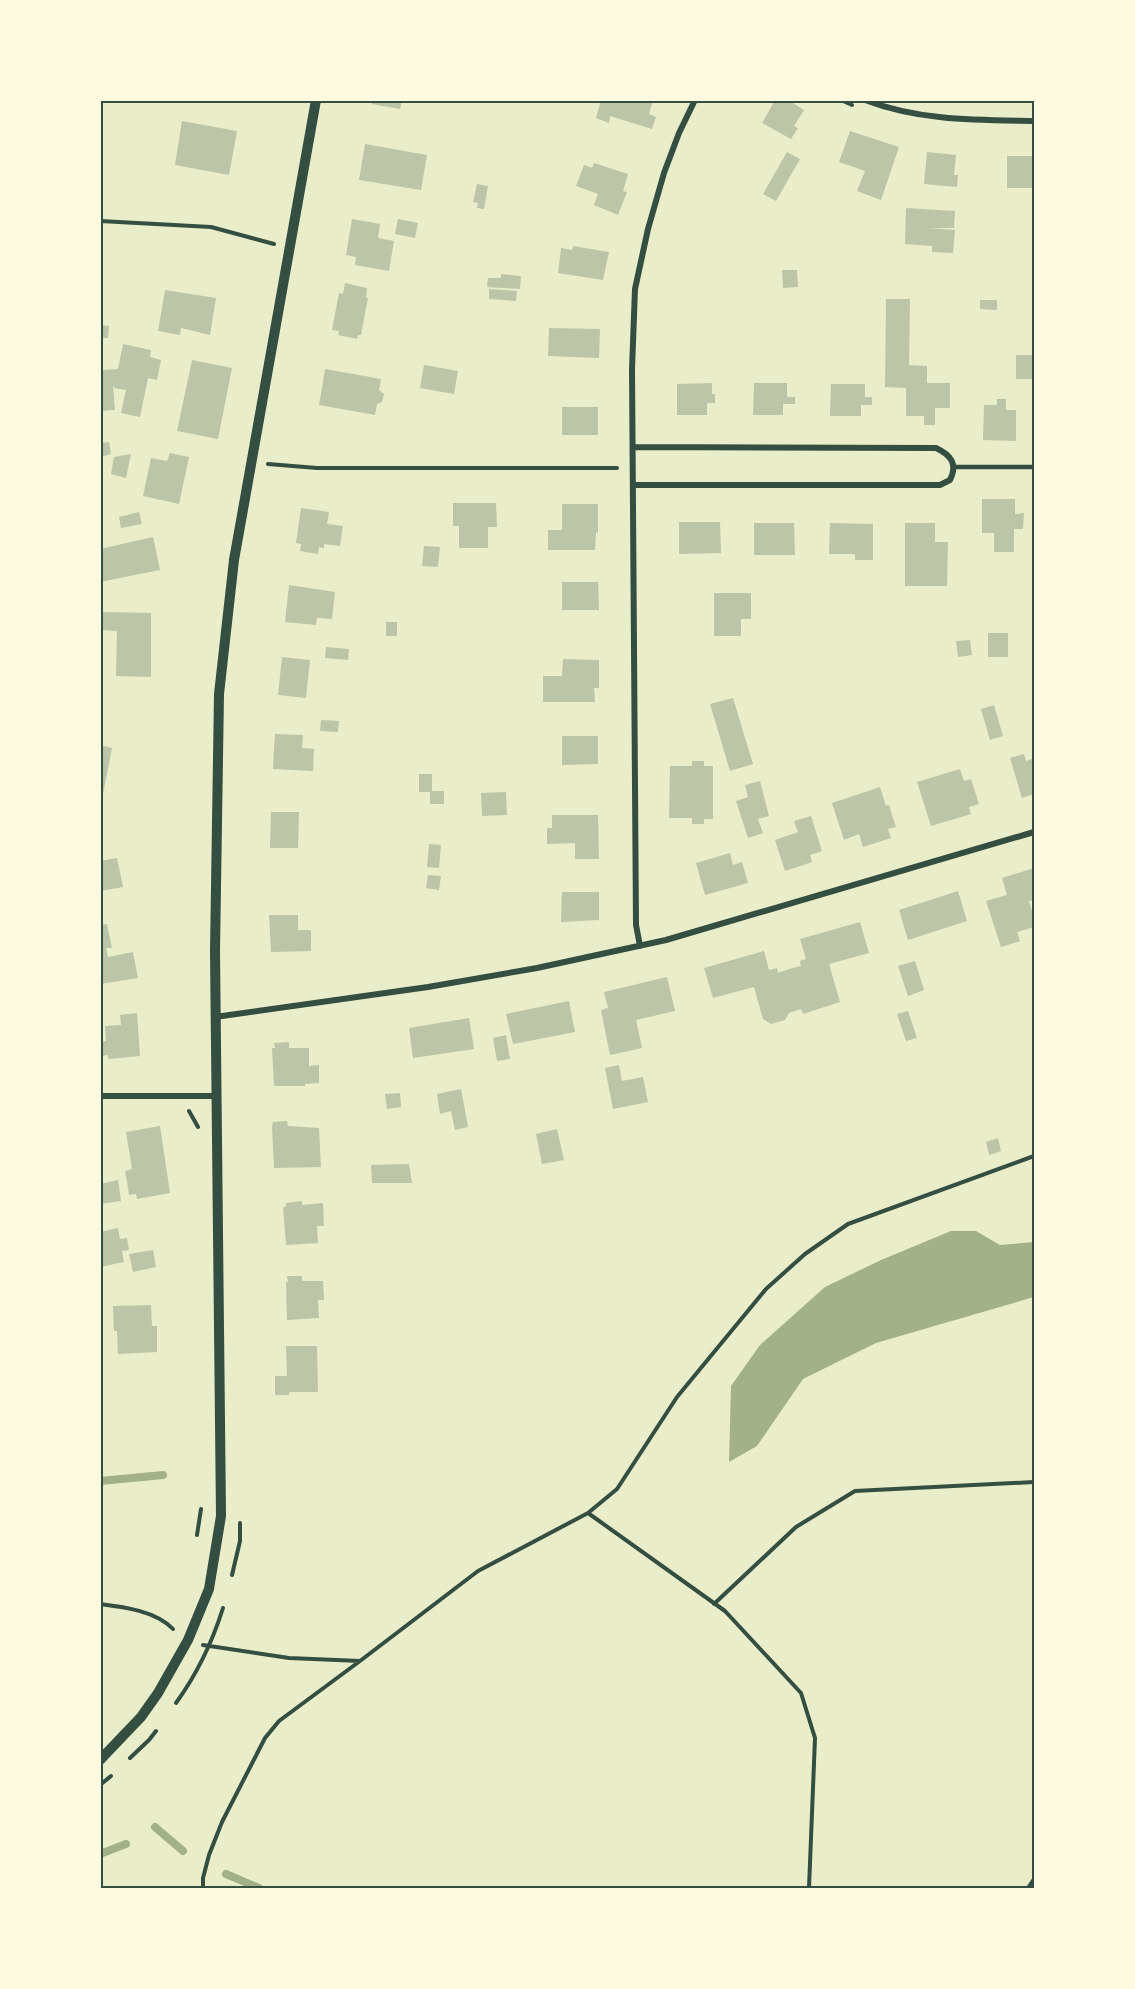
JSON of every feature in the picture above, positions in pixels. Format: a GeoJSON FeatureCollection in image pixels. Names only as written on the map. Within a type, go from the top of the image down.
{"type":"FeatureCollection","features":[{"type":"Feature","properties":{"kind":"street"},"geometry":{"type":"LineString","coordinates":[[100,1760],[141,1718],[188,1640],[209,1589],[221,1516],[215,1017],[219,694],[234,560],[316,100]]}},
{"type":"Feature","properties":{"kind":"street"},"geometry":{"type":"LineString","coordinates":[[640,946],[636,919],[632,369],[635,289],[648,229],[664,173],[695,100]]}},
{"type":"Feature","properties":{"kind":"street"},"geometry":{"type":"LineString","coordinates":[[865,100],[886,108],[927,117],[1035,121]]}},
{"type":"Feature","properties":{"kind":"street"},"geometry":{"type":"LineString","coordinates":[[634,447],[936,448],[952,459],[954,467],[950,480],[940,485],[634,485]]}},
{"type":"Feature","properties":{"kind":"street"},"geometry":{"type":"LineString","coordinates":[[215,1017],[428,987],[537,968],[640,946],[1035,832]]}},
{"type":"Feature","properties":{"kind":"street"},"geometry":{"type":"LineString","coordinates":[[100,1096],[217,1096]]}},
{"type":"Feature","properties":{"kind":"lane"},"geometry":{"type":"LineString","coordinates":[[954,467],[1035,467]]}},
{"type":"Feature","properties":{"kind":"path"},"geometry":{"type":"LineString","coordinates":[[100,221],[211,227],[289,248]]}},
{"type":"Feature","properties":{"kind":"path"},"geometry":{"type":"LineString","coordinates":[[265,464],[317,468],[633,468]]}},
{"type":"Feature","properties":{"kind":"path"},"geometry":{"type":"LineString","coordinates":[[189,1110],[198,1126],[199,1133]]}},
{"type":"Feature","properties":{"kind":"path"},"geometry":{"type":"LineString","coordinates":[[203,1888],[209,1855],[222,1822],[264,1738],[279,1721],[478,1571],[588,1513],[617,1489],[677,1397],[766,1289],[805,1254],[848,1224],[1035,1156]]}},
{"type":"Feature","properties":{"kind":"path"},"geometry":{"type":"LineString","coordinates":[[714,1604],[796,1527],[855,1491],[1035,1482]]}},
{"type":"Feature","properties":{"kind":"path"},"geometry":{"type":"LineString","coordinates":[[197,1538],[201,1506]]}},
{"type":"Feature","properties":{"kind":"path"},"geometry":{"type":"LineString","coordinates":[[588,1513],[725,1611],[801,1693],[815,1738],[809,1888]]}},
{"type":"Feature","properties":{"kind":"path"},"geometry":{"type":"LineString","coordinates":[[100,1604],[144,1613],[166,1622],[173,1629]]}},
{"type":"Feature","properties":{"kind":"path"},"geometry":{"type":"LineString","coordinates":[[168,1639],[177,1619]]}},
{"type":"Feature","properties":{"kind":"path"},"geometry":{"type":"LineString","coordinates":[[203,1646],[289,1658],[360,1662]]}},
{"type":"Feature","properties":{"kind":"path"},"geometry":{"type":"LineString","coordinates":[[1028,1888],[1035,1879]]}},
{"type":"Feature","properties":{"kind":"shaded area"},"geometry":{"type":"Polygon","coordinates":[[[951,1231],[976,1231],[1000,1245],[1034,1242],[1034,1297],[876,1343],[803,1379],[757,1446],[729,1462],[731,1386],[760,1345],[825,1287],[881,1260],[951,1231]]]}},
{"type":"Feature","properties":{"kind":"building"},"geometry":{"type":"Polygon","coordinates":[[[373,100],[402,100],[400,109],[372,104],[373,100]]]}},
{"type":"Feature","properties":{"kind":"building"},"geometry":{"type":"Polygon","coordinates":[[[601,100],[653,100],[649,114],[656,117],[652,129],[610,116],[609,123],[596,118],[601,100]]]}},
{"type":"Feature","properties":{"kind":"building"},"geometry":{"type":"Polygon","coordinates":[[[775,100],[788,100],[804,110],[794,126],[798,128],[791,139],[762,123],[775,100]]]}},
{"type":"Feature","properties":{"kind":"building"},"geometry":{"type":"Polygon","coordinates":[[[182,121],[237,131],[229,175],[175,165],[182,121]]]}},
{"type":"Feature","properties":{"kind":"building"},"geometry":{"type":"Polygon","coordinates":[[[850,131],[899,147],[881,200],[857,191],[865,171],[839,162],[850,131]]]}},
{"type":"Feature","properties":{"kind":"building"},"geometry":{"type":"Polygon","coordinates":[[[365,144],[427,155],[421,190],[359,180],[365,144]]]}},
{"type":"Feature","properties":{"kind":"building"},"geometry":{"type":"Polygon","coordinates":[[[787,152],[800,159],[776,201],[763,194],[787,152]]]}},
{"type":"Feature","properties":{"kind":"building"},"geometry":{"type":"Polygon","coordinates":[[[927,152],[956,155],[954,175],[958,175],[957,187],[924,184],[927,152]]]}},
{"type":"Feature","properties":{"kind":"building"},"geometry":{"type":"Polygon","coordinates":[[[1007,156],[1034,156],[1034,188],[1007,188],[1007,156]]]}},
{"type":"Feature","properties":{"kind":"building"},"geometry":{"type":"Polygon","coordinates":[[[594,163],[628,174],[623,191],[627,192],[618,215],[594,205],[598,194],[576,186],[584,165],[592,168],[594,163]]]}},
{"type":"Feature","properties":{"kind":"building"},"geometry":{"type":"Polygon","coordinates":[[[477,184],[488,186],[484,209],[477,208],[478,203],[473,202],[477,184]]]}},
{"type":"Feature","properties":{"kind":"building"},"geometry":{"type":"Polygon","coordinates":[[[906,208],[955,211],[954,228],[929,228],[955,230],[953,253],[932,252],[932,246],[905,244],[906,208]]]}},
{"type":"Feature","properties":{"kind":"building"},"geometry":{"type":"Polygon","coordinates":[[[352,219],[380,224],[378,238],[394,241],[389,271],[355,265],[356,257],[346,255],[352,219]]]}},
{"type":"Feature","properties":{"kind":"building"},"geometry":{"type":"Polygon","coordinates":[[[398,219],[418,223],[415,238],[395,234],[398,219]]]}},
{"type":"Feature","properties":{"kind":"building"},"geometry":{"type":"Polygon","coordinates":[[[573,246],[609,252],[603,280],[558,273],[561,248],[572,250],[573,246]]]}},
{"type":"Feature","properties":{"kind":"building"},"geometry":{"type":"Polygon","coordinates":[[[782,270],[797,270],[798,287],[783,288],[782,270]]]}},
{"type":"Feature","properties":{"kind":"building"},"geometry":{"type":"Polygon","coordinates":[[[501,274],[521,276],[520,289],[487,287],[488,278],[501,278],[501,274]]]}},
{"type":"Feature","properties":{"kind":"building"},"geometry":{"type":"Polygon","coordinates":[[[345,283],[367,288],[366,298],[368,298],[361,335],[358,335],[357,339],[338,335],[339,331],[332,330],[339,293],[343,294],[345,283]]]}},
{"type":"Feature","properties":{"kind":"building"},"geometry":{"type":"Polygon","coordinates":[[[489,289],[517,291],[516,301],[489,299],[489,289]]]}},
{"type":"Feature","properties":{"kind":"building"},"geometry":{"type":"Polygon","coordinates":[[[165,290],[216,298],[210,335],[181,328],[180,335],[158,331],[165,290]]]}},
{"type":"Feature","properties":{"kind":"building"},"geometry":{"type":"Polygon","coordinates":[[[886,299],[910,299],[909,365],[927,366],[927,383],[950,383],[950,408],[935,408],[935,425],[924,425],[924,416],[906,416],[906,388],[885,387],[886,299]]]}},
{"type":"Feature","properties":{"kind":"building"},"geometry":{"type":"Polygon","coordinates":[[[980,300],[997,300],[997,310],[980,309],[980,300]]]}},
{"type":"Feature","properties":{"kind":"building"},"geometry":{"type":"Polygon","coordinates":[[[100,325],[109,326],[108,338],[100,338],[100,325]]]}},
{"type":"Feature","properties":{"kind":"building"},"geometry":{"type":"Polygon","coordinates":[[[549,328],[600,329],[599,358],[548,356],[549,328]]]}},
{"type":"Feature","properties":{"kind":"building"},"geometry":{"type":"Polygon","coordinates":[[[123,344],[151,350],[150,357],[161,360],[157,380],[148,378],[140,417],[121,413],[126,390],[114,388],[114,386],[113,386],[115,410],[100,411],[100,370],[118,369],[123,344]]]}},
{"type":"Feature","properties":{"kind":"building"},"geometry":{"type":"Polygon","coordinates":[[[1016,355],[1032,355],[1033,379],[1016,379],[1016,355]]]}},
{"type":"Feature","properties":{"kind":"building"},"geometry":{"type":"Polygon","coordinates":[[[192,360],[232,368],[218,439],[177,431],[192,360]]]}},
{"type":"Feature","properties":{"kind":"building"},"geometry":{"type":"Polygon","coordinates":[[[424,365],[458,371],[454,394],[420,388],[424,365]]]}},
{"type":"Feature","properties":{"kind":"building"},"geometry":{"type":"Polygon","coordinates":[[[325,369],[381,379],[379,390],[384,394],[382,402],[377,404],[375,415],[319,405],[325,369]]]}},
{"type":"Feature","properties":{"kind":"building"},"geometry":{"type":"Polygon","coordinates":[[[712,383],[715,403],[707,403],[707,415],[677,415],[677,384],[712,383]]]}},
{"type":"Feature","properties":{"kind":"building"},"geometry":{"type":"Polygon","coordinates":[[[754,383],[787,383],[787,397],[795,397],[795,404],[783,404],[783,415],[753,415],[754,383]]]}},
{"type":"Feature","properties":{"kind":"building"},"geometry":{"type":"Polygon","coordinates":[[[831,384],[865,384],[865,397],[872,397],[872,405],[861,405],[861,416],[830,416],[831,384]]]}},
{"type":"Feature","properties":{"kind":"building"},"geometry":{"type":"Polygon","coordinates":[[[997,399],[1006,399],[1006,410],[1016,410],[1016,441],[983,440],[984,405],[997,405],[997,399]]]}},
{"type":"Feature","properties":{"kind":"building"},"geometry":{"type":"Polygon","coordinates":[[[562,407],[598,407],[598,435],[562,435],[562,407]]]}},
{"type":"Feature","properties":{"kind":"building"},"geometry":{"type":"Polygon","coordinates":[[[109,442],[111,454],[100,457],[100,443],[109,442]]]}},
{"type":"Feature","properties":{"kind":"building"},"geometry":{"type":"Polygon","coordinates":[[[170,453],[189,457],[179,504],[143,496],[151,458],[167,461],[170,453]]]}},
{"type":"Feature","properties":{"kind":"building"},"geometry":{"type":"Polygon","coordinates":[[[131,454],[126,478],[111,474],[114,457],[131,454]]]}},
{"type":"Feature","properties":{"kind":"building"},"geometry":{"type":"Polygon","coordinates":[[[982,499],[1015,499],[1015,514],[1024,513],[1023,529],[1014,529],[1014,552],[994,552],[994,533],[982,533],[982,499]]]}},
{"type":"Feature","properties":{"kind":"building"},"geometry":{"type":"Polygon","coordinates":[[[453,503],[496,503],[497,527],[488,527],[488,548],[459,548],[459,526],[453,526],[453,503]]]}},
{"type":"Feature","properties":{"kind":"building"},"geometry":{"type":"Polygon","coordinates":[[[562,504],[598,504],[598,533],[596,532],[595,550],[548,550],[548,530],[562,530],[562,504]]]}},
{"type":"Feature","properties":{"kind":"building"},"geometry":{"type":"Polygon","coordinates":[[[301,508],[329,512],[327,524],[343,526],[340,546],[324,544],[324,548],[319,547],[318,554],[300,551],[301,544],[296,543],[301,508]]]}},
{"type":"Feature","properties":{"kind":"building"},"geometry":{"type":"Polygon","coordinates":[[[139,512],[142,524],[121,528],[119,517],[139,512]]]}},
{"type":"Feature","properties":{"kind":"building"},"geometry":{"type":"Polygon","coordinates":[[[679,522],[720,522],[721,553],[679,554],[679,522]]]}},
{"type":"Feature","properties":{"kind":"building"},"geometry":{"type":"Polygon","coordinates":[[[754,523],[794,523],[795,555],[754,555],[754,523]]]}},
{"type":"Feature","properties":{"kind":"building"},"geometry":{"type":"Polygon","coordinates":[[[830,523],[873,524],[873,560],[855,560],[855,554],[829,554],[830,523]]]}},
{"type":"Feature","properties":{"kind":"building"},"geometry":{"type":"Polygon","coordinates":[[[905,523],[935,523],[935,542],[948,542],[947,586],[905,586],[905,523]]]}},
{"type":"Feature","properties":{"kind":"building"},"geometry":{"type":"Polygon","coordinates":[[[153,537],[160,570],[100,582],[100,549],[153,537]]]}},
{"type":"Feature","properties":{"kind":"building"},"geometry":{"type":"Polygon","coordinates":[[[424,546],[440,547],[438,567],[422,566],[424,546]]]}},
{"type":"Feature","properties":{"kind":"building"},"geometry":{"type":"Polygon","coordinates":[[[562,582],[598,582],[599,610],[562,610],[562,582]]]}},
{"type":"Feature","properties":{"kind":"building"},"geometry":{"type":"Polygon","coordinates":[[[289,585],[335,592],[332,619],[317,618],[316,625],[285,622],[289,585]]]}},
{"type":"Feature","properties":{"kind":"building"},"geometry":{"type":"Polygon","coordinates":[[[714,593],[751,593],[751,619],[741,619],[741,636],[714,636],[714,593]]]}},
{"type":"Feature","properties":{"kind":"building"},"geometry":{"type":"Polygon","coordinates":[[[100,612],[151,613],[151,677],[116,676],[117,631],[100,630],[100,612]]]}},
{"type":"Feature","properties":{"kind":"building"},"geometry":{"type":"Polygon","coordinates":[[[386,622],[397,622],[397,636],[386,636],[386,622]]]}},
{"type":"Feature","properties":{"kind":"building"},"geometry":{"type":"Polygon","coordinates":[[[988,633],[1008,633],[1008,657],[988,657],[988,633]]]}},
{"type":"Feature","properties":{"kind":"building"},"geometry":{"type":"Polygon","coordinates":[[[970,640],[972,655],[958,657],[956,641],[970,640]]]}},
{"type":"Feature","properties":{"kind":"building"},"geometry":{"type":"Polygon","coordinates":[[[326,647],[349,649],[348,660],[325,658],[326,647]]]}},
{"type":"Feature","properties":{"kind":"building"},"geometry":{"type":"Polygon","coordinates":[[[282,657],[310,660],[306,698],[278,695],[282,657]]]}},
{"type":"Feature","properties":{"kind":"building"},"geometry":{"type":"Polygon","coordinates":[[[563,659],[599,660],[599,688],[594,688],[595,702],[543,702],[543,676],[562,676],[563,659]]]}},
{"type":"Feature","properties":{"kind":"building"},"geometry":{"type":"Polygon","coordinates":[[[733,698],[753,764],[730,771],[710,704],[733,698]]]}},
{"type":"Feature","properties":{"kind":"building"},"geometry":{"type":"Polygon","coordinates":[[[994,705],[1003,736],[990,740],[981,709],[994,705]]]}},
{"type":"Feature","properties":{"kind":"building"},"geometry":{"type":"Polygon","coordinates":[[[321,720],[339,721],[338,732],[320,731],[321,720]]]}},
{"type":"Feature","properties":{"kind":"building"},"geometry":{"type":"Polygon","coordinates":[[[275,734],[303,735],[302,748],[314,749],[313,771],[273,769],[275,734]]]}},
{"type":"Feature","properties":{"kind":"building"},"geometry":{"type":"Polygon","coordinates":[[[562,736],[598,736],[598,764],[562,765],[562,736]]]}},
{"type":"Feature","properties":{"kind":"building"},"geometry":{"type":"Polygon","coordinates":[[[100,745],[112,748],[103,794],[100,794],[100,745]]]}},
{"type":"Feature","properties":{"kind":"building"},"geometry":{"type":"Polygon","coordinates":[[[1024,754],[1026,761],[1034,758],[1034,794],[1022,798],[1010,758],[1024,754]]]}},
{"type":"Feature","properties":{"kind":"building"},"geometry":{"type":"Polygon","coordinates":[[[692,761],[704,761],[704,766],[713,766],[713,819],[704,819],[704,824],[692,824],[692,818],[669,818],[670,766],[692,766],[692,761]]]}},
{"type":"Feature","properties":{"kind":"building"},"geometry":{"type":"Polygon","coordinates":[[[960,769],[964,781],[971,779],[979,804],[969,807],[971,814],[931,826],[917,782],[960,769]]]}},
{"type":"Feature","properties":{"kind":"building"},"geometry":{"type":"Polygon","coordinates":[[[419,774],[432,774],[432,791],[444,791],[444,804],[430,804],[430,792],[419,792],[419,774]]]}},
{"type":"Feature","properties":{"kind":"building"},"geometry":{"type":"Polygon","coordinates":[[[760,781],[769,816],[758,819],[763,833],[748,838],[736,801],[748,797],[745,785],[760,781]]]}},
{"type":"Feature","properties":{"kind":"building"},"geometry":{"type":"Polygon","coordinates":[[[880,787],[896,827],[888,829],[891,838],[863,847],[859,834],[844,840],[832,803],[880,787]]]}},
{"type":"Feature","properties":{"kind":"building"},"geometry":{"type":"Polygon","coordinates":[[[506,792],[507,815],[482,816],[481,793],[506,792]]]}},
{"type":"Feature","properties":{"kind":"building"},"geometry":{"type":"Polygon","coordinates":[[[271,812],[299,812],[298,848],[270,848],[271,812]]]}},
{"type":"Feature","properties":{"kind":"building"},"geometry":{"type":"Polygon","coordinates":[[[552,815],[598,815],[599,859],[575,859],[575,843],[547,844],[547,828],[552,828],[552,815]]]}},
{"type":"Feature","properties":{"kind":"building"},"geometry":{"type":"Polygon","coordinates":[[[811,816],[822,851],[810,855],[812,862],[785,871],[775,840],[798,832],[794,821],[811,816]]]}},
{"type":"Feature","properties":{"kind":"building"},"geometry":{"type":"Polygon","coordinates":[[[429,844],[441,845],[439,868],[427,867],[429,844]]]}},
{"type":"Feature","properties":{"kind":"building"},"geometry":{"type":"Polygon","coordinates":[[[730,853],[733,865],[742,862],[748,883],[705,895],[696,863],[730,853]]]}},
{"type":"Feature","properties":{"kind":"building"},"geometry":{"type":"Polygon","coordinates":[[[117,858],[123,887],[100,891],[100,861],[117,858]]]}},
{"type":"Feature","properties":{"kind":"building"},"geometry":{"type":"Polygon","coordinates":[[[1034,868],[1034,900],[1029,901],[1034,927],[1017,932],[1020,941],[1001,947],[986,901],[1007,895],[1002,878],[1034,868]]]}},
{"type":"Feature","properties":{"kind":"building"},"geometry":{"type":"Polygon","coordinates":[[[428,875],[441,876],[439,890],[426,888],[428,875]]]}},
{"type":"Feature","properties":{"kind":"building"},"geometry":{"type":"Polygon","coordinates":[[[958,891],[967,921],[908,940],[899,910],[958,891]]]}},
{"type":"Feature","properties":{"kind":"building"},"geometry":{"type":"Polygon","coordinates":[[[562,892],[599,892],[599,920],[561,922],[562,892]]]}},
{"type":"Feature","properties":{"kind":"building"},"geometry":{"type":"Polygon","coordinates":[[[269,915],[298,915],[298,930],[311,930],[311,951],[271,952],[269,915]]]}},
{"type":"Feature","properties":{"kind":"building"},"geometry":{"type":"Polygon","coordinates":[[[860,922],[869,953],[829,964],[840,1002],[803,1014],[801,1009],[789,1013],[785,1020],[771,1024],[763,1019],[754,987],[713,998],[704,968],[764,951],[769,970],[777,968],[778,973],[801,966],[800,961],[806,959],[800,939],[860,922]]]}},
{"type":"Feature","properties":{"kind":"building"},"geometry":{"type":"Polygon","coordinates":[[[107,924],[112,948],[106,948],[108,957],[133,952],[138,978],[100,984],[100,925],[107,924]]]}},
{"type":"Feature","properties":{"kind":"building"},"geometry":{"type":"Polygon","coordinates":[[[915,961],[924,990],[908,996],[898,966],[915,961]]]}},
{"type":"Feature","properties":{"kind":"building"},"geometry":{"type":"Polygon","coordinates":[[[667,977],[675,1011],[636,1020],[642,1048],[610,1055],[601,1010],[608,1008],[604,992],[667,977]]]}},
{"type":"Feature","properties":{"kind":"building"},"geometry":{"type":"Polygon","coordinates":[[[569,1001],[575,1032],[513,1044],[506,1014],[569,1001]]]}},
{"type":"Feature","properties":{"kind":"building"},"geometry":{"type":"Polygon","coordinates":[[[908,1011],[917,1038],[906,1041],[897,1014],[908,1011]]]}},
{"type":"Feature","properties":{"kind":"building"},"geometry":{"type":"Polygon","coordinates":[[[137,1013],[140,1056],[108,1059],[108,1055],[101,1056],[100,1042],[106,1041],[105,1026],[121,1025],[120,1015],[137,1013]]]}},
{"type":"Feature","properties":{"kind":"building"},"geometry":{"type":"Polygon","coordinates":[[[469,1018],[474,1049],[413,1058],[409,1028],[469,1018]]]}},
{"type":"Feature","properties":{"kind":"building"},"geometry":{"type":"Polygon","coordinates":[[[506,1035],[510,1059],[497,1061],[493,1038],[506,1035]]]}},
{"type":"Feature","properties":{"kind":"building"},"geometry":{"type":"Polygon","coordinates":[[[289,1042],[289,1048],[309,1048],[309,1066],[319,1065],[319,1083],[305,1084],[305,1086],[274,1086],[272,1048],[275,1048],[274,1043],[289,1042]]]}},
{"type":"Feature","properties":{"kind":"building"},"geometry":{"type":"Polygon","coordinates":[[[619,1065],[622,1081],[643,1077],[648,1102],[613,1109],[605,1068],[619,1065]]]}},
{"type":"Feature","properties":{"kind":"building"},"geometry":{"type":"Polygon","coordinates":[[[461,1089],[468,1127],[455,1130],[451,1111],[440,1114],[437,1094],[461,1089]]]}},
{"type":"Feature","properties":{"kind":"building"},"geometry":{"type":"Polygon","coordinates":[[[400,1093],[401,1107],[387,1109],[385,1094],[400,1093]]]}},
{"type":"Feature","properties":{"kind":"building"},"geometry":{"type":"Polygon","coordinates":[[[287,1121],[288,1126],[319,1128],[321,1167],[274,1168],[273,1122],[287,1121]]]}},
{"type":"Feature","properties":{"kind":"building"},"geometry":{"type":"Polygon","coordinates":[[[160,1126],[170,1193],[137,1199],[136,1194],[129,1195],[125,1171],[132,1169],[126,1132],[160,1126]]]}},
{"type":"Feature","properties":{"kind":"building"},"geometry":{"type":"Polygon","coordinates":[[[557,1129],[564,1160],[542,1164],[536,1134],[557,1129]]]}},
{"type":"Feature","properties":{"kind":"building"},"geometry":{"type":"Polygon","coordinates":[[[998,1138],[1001,1151],[989,1155],[986,1142],[998,1138]]]}},
{"type":"Feature","properties":{"kind":"building"},"geometry":{"type":"Polygon","coordinates":[[[409,1164],[412,1183],[372,1183],[371,1165],[409,1164]]]}},
{"type":"Feature","properties":{"kind":"building"},"geometry":{"type":"Polygon","coordinates":[[[118,1180],[121,1201],[100,1204],[100,1184],[118,1180]]]}},
{"type":"Feature","properties":{"kind":"building"},"geometry":{"type":"Polygon","coordinates":[[[302,1201],[302,1205],[323,1203],[324,1226],[317,1226],[318,1243],[286,1245],[283,1207],[286,1207],[286,1203],[302,1201]]]}},
{"type":"Feature","properties":{"kind":"building"},"geometry":{"type":"Polygon","coordinates":[[[118,1228],[120,1239],[127,1238],[129,1250],[122,1251],[124,1262],[100,1267],[100,1232],[118,1228]]]}},
{"type":"Feature","properties":{"kind":"building"},"geometry":{"type":"Polygon","coordinates":[[[153,1250],[156,1267],[133,1272],[129,1254],[153,1250]]]}},
{"type":"Feature","properties":{"kind":"building"},"geometry":{"type":"Polygon","coordinates":[[[287,1276],[302,1276],[302,1281],[323,1281],[324,1300],[318,1300],[319,1318],[287,1320],[287,1276]]]}},
{"type":"Feature","properties":{"kind":"building"},"geometry":{"type":"Polygon","coordinates":[[[151,1305],[152,1326],[157,1326],[157,1352],[118,1354],[113,1306],[151,1305]]]}},
{"type":"Feature","properties":{"kind":"building"},"geometry":{"type":"Polygon","coordinates":[[[286,1346],[317,1346],[318,1392],[289,1392],[289,1395],[275,1395],[275,1376],[287,1376],[286,1346]]]}},
{"type":"Feature","properties":{"kind":"waterway"},"geometry":{"type":"LineString","coordinates":[[100,1481],[163,1475]]}},
{"type":"Feature","properties":{"kind":"waterway"},"geometry":{"type":"LineString","coordinates":[[155,1827],[183,1851]]}},
{"type":"Feature","properties":{"kind":"waterway"},"geometry":{"type":"LineString","coordinates":[[100,1854],[126,1844]]}},
{"type":"Feature","properties":{"kind":"waterway"},"geometry":{"type":"LineString","coordinates":[[226,1874],[259,1888]]}}]}
